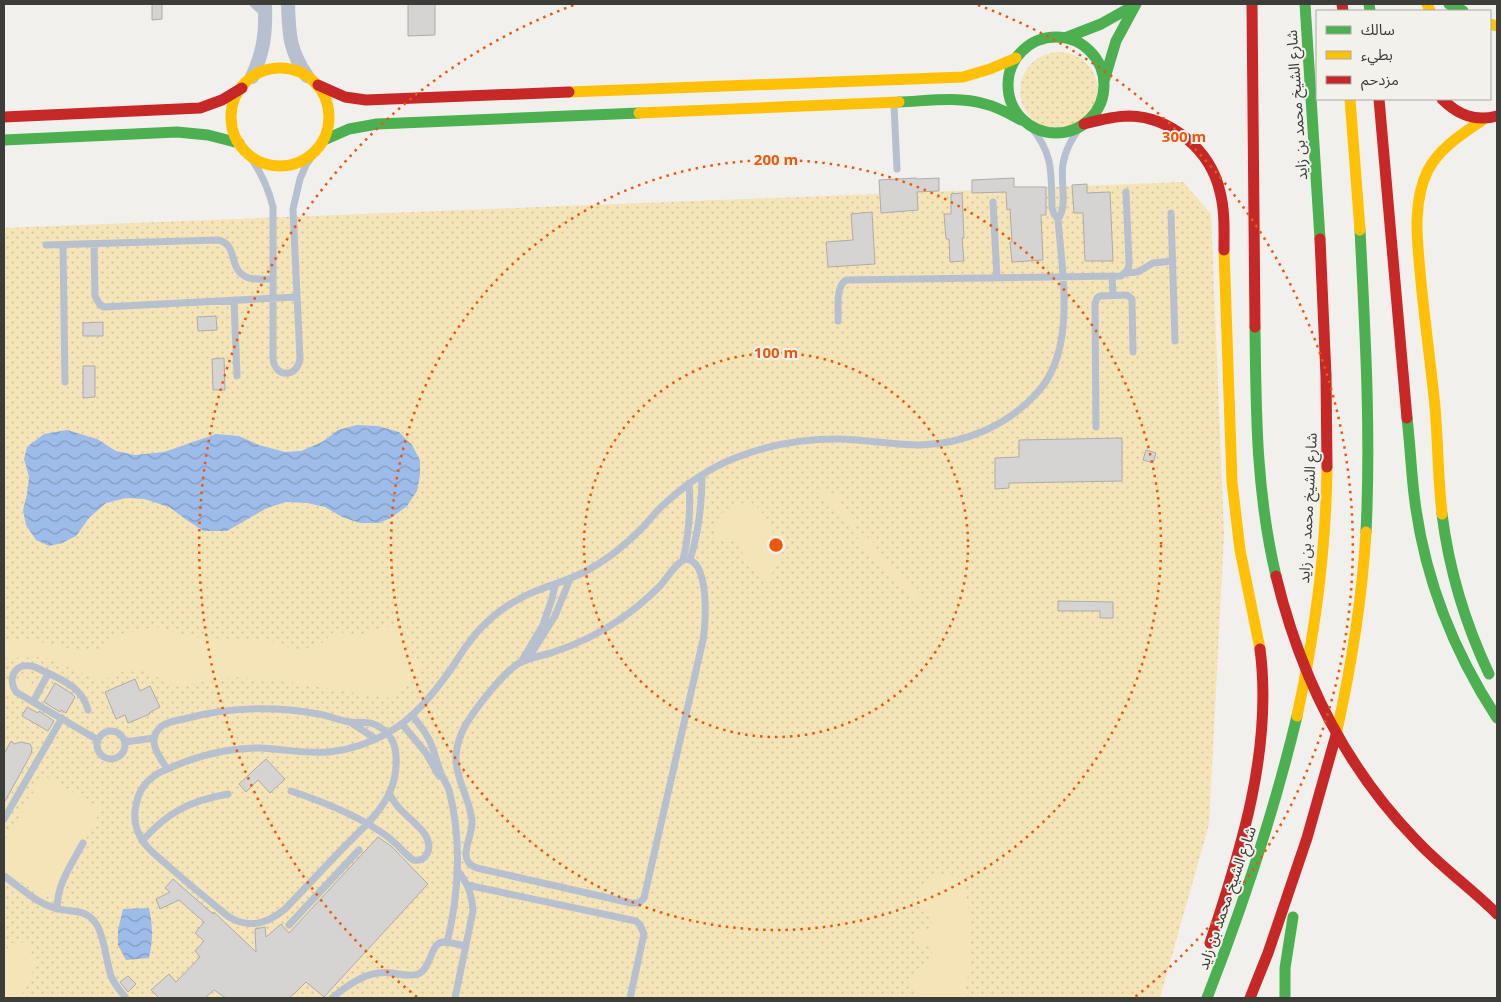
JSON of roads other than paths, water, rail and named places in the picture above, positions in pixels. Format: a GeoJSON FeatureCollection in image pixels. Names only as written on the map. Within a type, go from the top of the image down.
{"type":"FeatureCollection","features":[{"type":"Feature","properties":{"kind":"main road"},"geometry":{"type":"LineString","coordinates":[[1252,4],[1258,471],[1267,531],[1282,598],[1310,679],[1346,751],[1364,778],[1421,846],[1450,874],[1497,909]]}},
{"type":"Feature","properties":{"kind":"main road","name":"شارع الشيخ محمد بن زايد"},"geometry":{"type":"LineString","coordinates":[[1207,998],[1242,906],[1280,783],[1304,680],[1321,566],[1328,451],[1327,384],[1318,202],[1305,4]]}},
{"type":"Feature","properties":{"kind":"main road"},"geometry":{"type":"LineString","coordinates":[[1449,4],[1461,10]]}},
{"type":"Feature","properties":{"kind":"main road"},"geometry":{"type":"LineString","coordinates":[[1064,38],[1101,24],[1135,5]]}},
{"type":"Feature","properties":{"kind":"main road"},"geometry":{"type":"LineString","coordinates":[[1082,126],[1093,116],[1100,105],[1104,81],[1115,41],[1135,5]]}},
{"type":"Feature","properties":{"kind":"main road"},"geometry":{"type":"LineString","coordinates":[[1026,124],[1013,109],[1008,97],[1007,83],[1010,70],[1016,58],[1025,48],[1037,41],[1051,37],[1064,38],[1079,43],[1092,53],[1100,66],[1104,81]]}},
{"type":"Feature","properties":{"kind":"main road"},"geometry":{"type":"LineString","coordinates":[[318,86],[326,98],[329,112],[324,140],[315,152],[303,160],[289,165],[274,166],[260,162],[248,154],[239,143],[234,132],[231,121],[232,109],[242,88],[252,77],[265,71],[279,68],[294,70],[307,76],[318,86],[331,93],[359,101],[963,77],[990,70],[1016,58]]}},
{"type":"Feature","properties":{"kind":"main road"},"geometry":{"type":"LineString","coordinates":[[4,117],[200,108],[215,104],[242,88]]}},
{"type":"Feature","properties":{"kind":"main road"},"geometry":{"type":"LineString","coordinates":[[324,140],[349,129],[377,124],[966,100],[998,107],[1026,124],[1043,132],[1055,134],[1068,132],[1108,117],[1132,116],[1156,121],[1178,132],[1197,147],[1211,167],[1220,189],[1223,214],[1233,496],[1238,540],[1256,622],[1261,660],[1263,700],[1256,778],[1233,869],[1206,956]]}},
{"type":"Feature","properties":{"kind":"main road"},"geometry":{"type":"LineString","coordinates":[[1250,998],[1321,796],[1336,740],[1357,626],[1366,511],[1367,393],[1361,255],[1350,100]]}},
{"type":"Feature","properties":{"kind":"main road"},"geometry":{"type":"LineString","coordinates":[[1379,100],[1414,495],[1420,533],[1428,571],[1440,607],[1472,678],[1497,718]]}},
{"type":"Feature","properties":{"kind":"main road"},"geometry":{"type":"LineString","coordinates":[[1443,100],[1460,115],[1484,119],[1497,116]]}},
{"type":"Feature","properties":{"kind":"main road"},"geometry":{"type":"LineString","coordinates":[[1484,119],[1449,144],[1431,164],[1420,190],[1417,219],[1436,426],[1440,501],[1445,536],[1452,571],[1462,605],[1473,638],[1494,684]]}},
{"type":"Feature","properties":{"kind":"main road"},"geometry":{"type":"LineString","coordinates":[[4,140],[177,132],[208,135],[239,143]]}},
{"type":"Feature","properties":{"kind":"main road"},"geometry":{"type":"LineString","coordinates":[[1285,998],[1285,966],[1303,851]]}},
{"type":"Feature","properties":{"kind":"main road"},"geometry":{"type":"LineString","coordinates":[[1482,899],[1497,914]]}},
{"type":"Feature","properties":{"kind":"street"},"geometry":{"type":"LineString","coordinates":[[288,4],[290,37],[293,51],[307,76]]}},
{"type":"Feature","properties":{"kind":"street"},"geometry":{"type":"LineString","coordinates":[[252,77],[259,63],[263,47],[265,10]]}},
{"type":"Feature","properties":{"kind":"lane"},"geometry":{"type":"LineString","coordinates":[[253,4],[265,10]]}},
{"type":"Feature","properties":{"kind":"lane"},"geometry":{"type":"LineString","coordinates":[[894,102],[897,169]]}},
{"type":"Feature","properties":{"kind":"lane"},"geometry":{"type":"LineString","coordinates":[[1026,124],[1040,138],[1047,151],[1050,164],[1052,208],[1058,219]]}},
{"type":"Feature","properties":{"kind":"lane"},"geometry":{"type":"LineString","coordinates":[[350,722],[371,723],[388,733],[394,744],[396,762],[394,781],[389,794],[376,814],[278,915],[269,920],[252,924],[236,921],[203,895],[142,841],[136,828],[134,813],[137,799],[144,786],[154,776],[190,760],[213,753],[261,748],[308,753],[331,752],[354,748],[388,733],[412,715],[435,690],[465,646],[480,628],[498,612],[517,599],[570,579],[590,569],[621,548],[658,510],[689,483],[734,458],[786,443],[813,440],[840,439],[894,444],[947,442],[974,435],[998,424],[1021,408],[1039,391],[1053,369],[1061,345],[1064,320],[1058,219],[1063,210],[1063,162],[1067,150],[1082,126]]}},
{"type":"Feature","properties":{"kind":"lane"},"geometry":{"type":"LineString","coordinates":[[248,154],[264,179],[273,207],[273,365],[283,373],[289,373],[299,365],[300,359],[293,208],[300,179],[306,165],[315,152]]}},
{"type":"Feature","properties":{"kind":"lane"},"geometry":{"type":"LineString","coordinates":[[1126,192],[1129,262],[1129,268],[1126,273]]}},
{"type":"Feature","properties":{"kind":"lane"},"geometry":{"type":"LineString","coordinates":[[994,202],[997,278]]}},
{"type":"Feature","properties":{"kind":"lane"},"geometry":{"type":"LineString","coordinates":[[1171,213],[1176,341]]}},
{"type":"Feature","properties":{"kind":"lane"},"geometry":{"type":"LineString","coordinates":[[46,245],[218,240],[223,241],[231,248],[236,269],[242,274],[250,278],[273,279]]}},
{"type":"Feature","properties":{"kind":"lane"},"geometry":{"type":"LineString","coordinates":[[94,244],[95,296],[100,305],[104,307],[297,297]]}},
{"type":"Feature","properties":{"kind":"lane"},"geometry":{"type":"LineString","coordinates":[[63,245],[65,382]]}},
{"type":"Feature","properties":{"kind":"lane"},"geometry":{"type":"LineString","coordinates":[[838,320],[840,289],[846,280],[1112,277],[1138,272],[1153,263],[1173,262]]}},
{"type":"Feature","properties":{"kind":"lane"},"geometry":{"type":"LineString","coordinates":[[1112,277],[1113,294]]}},
{"type":"Feature","properties":{"kind":"lane"},"geometry":{"type":"LineString","coordinates":[[1096,427],[1096,301],[1100,296],[1113,294],[1127,295],[1132,299],[1133,352]]}},
{"type":"Feature","properties":{"kind":"lane"},"geometry":{"type":"LineString","coordinates":[[234,301],[237,376]]}},
{"type":"Feature","properties":{"kind":"lane"},"geometry":{"type":"LineString","coordinates":[[686,560],[694,562],[702,578],[705,594],[706,625],[644,898],[639,902],[631,903],[470,866],[466,860],[466,853],[472,824],[468,803],[456,769],[456,754],[464,727],[505,674],[528,659],[589,638],[619,620],[647,598],[686,560],[699,526],[702,475]]}},
{"type":"Feature","properties":{"kind":"lane"},"geometry":{"type":"LineString","coordinates":[[686,560],[691,503],[689,483]]}},
{"type":"Feature","properties":{"kind":"lane"},"geometry":{"type":"LineString","coordinates":[[528,659],[555,616],[570,579]]}},
{"type":"Feature","properties":{"kind":"lane"},"geometry":{"type":"LineString","coordinates":[[520,663],[543,625],[555,585]]}},
{"type":"Feature","properties":{"kind":"lane"},"geometry":{"type":"LineString","coordinates":[[88,710],[78,690],[48,674],[29,665],[17,669],[13,674],[13,687],[16,692],[98,740]]}},
{"type":"Feature","properties":{"kind":"lane"},"geometry":{"type":"LineString","coordinates":[[33,702],[48,674]]}},
{"type":"Feature","properties":{"kind":"lane"},"geometry":{"type":"LineString","coordinates":[[167,769],[154,746],[154,738],[162,725],[199,715],[230,710],[260,708],[321,714],[350,722],[376,739]]}},
{"type":"Feature","properties":{"kind":"lane"},"geometry":{"type":"LineString","coordinates":[[412,715],[430,742],[440,772],[448,788],[455,826],[457,870],[468,885],[472,898],[473,911],[455,998]]}},
{"type":"Feature","properties":{"kind":"lane"},"geometry":{"type":"LineString","coordinates":[[4,819],[62,718]]}},
{"type":"Feature","properties":{"kind":"lane"},"geometry":{"type":"LineString","coordinates":[[402,724],[420,746],[448,788]]}},
{"type":"Feature","properties":{"kind":"lane"},"geometry":{"type":"LineString","coordinates":[[115,731],[123,737],[125,742],[120,756],[105,757],[98,750],[98,740],[105,732],[115,731]]}},
{"type":"Feature","properties":{"kind":"lane"},"geometry":{"type":"LineString","coordinates":[[125,742],[154,738]]}},
{"type":"Feature","properties":{"kind":"lane"},"geometry":{"type":"LineString","coordinates":[[291,791],[335,807],[367,824],[390,838],[413,860],[419,861],[428,853],[428,840],[424,833],[397,806],[389,794]]}},
{"type":"Feature","properties":{"kind":"lane"},"geometry":{"type":"LineString","coordinates":[[142,841],[155,826],[183,807],[208,797],[228,794]]}},
{"type":"Feature","properties":{"kind":"lane"},"geometry":{"type":"LineString","coordinates":[[57,909],[58,894],[62,880],[83,843]]}},
{"type":"Feature","properties":{"kind":"lane"},"geometry":{"type":"LineString","coordinates":[[289,926],[359,850]]}},
{"type":"Feature","properties":{"kind":"lane"},"geometry":{"type":"LineString","coordinates":[[447,943],[455,904],[457,864]]}},
{"type":"Feature","properties":{"kind":"lane"},"geometry":{"type":"LineString","coordinates":[[4,876],[38,901],[57,909],[78,911],[88,915],[96,923],[100,933],[111,977],[126,998]]}},
{"type":"Feature","properties":{"kind":"lane"},"geometry":{"type":"LineString","coordinates":[[468,885],[636,921],[643,929],[644,934],[630,998]]}},
{"type":"Feature","properties":{"kind":"lane"},"geometry":{"type":"LineString","coordinates":[[306,887],[316,896]]}},
{"type":"Feature","properties":{"kind":"lane"},"geometry":{"type":"LineString","coordinates":[[332,998],[347,986],[367,976],[388,972],[407,975],[419,974],[428,965],[436,946],[443,942],[466,946]]}},
{"type":"Feature","properties":{"kind":"water"},"geometry":{"type":"Polygon","coordinates":[[[357,425],[378,426],[399,432],[412,445],[420,460],[417,491],[407,506],[391,518],[379,523],[360,523],[342,517],[325,507],[307,503],[286,502],[267,508],[227,531],[204,531],[169,507],[144,499],[126,498],[106,503],[89,518],[76,536],[62,543],[49,546],[36,540],[26,525],[23,510],[29,477],[24,459],[27,447],[44,434],[67,430],[97,439],[116,451],[135,455],[164,452],[216,434],[239,436],[259,445],[285,452],[301,451],[322,442],[338,430],[357,425]]]}},
{"type":"Feature","properties":{"kind":"water"},"geometry":{"type":"Polygon","coordinates":[[[149,908],[152,933],[149,958],[126,960],[118,945],[118,930],[123,909],[149,908]]]}}]}
